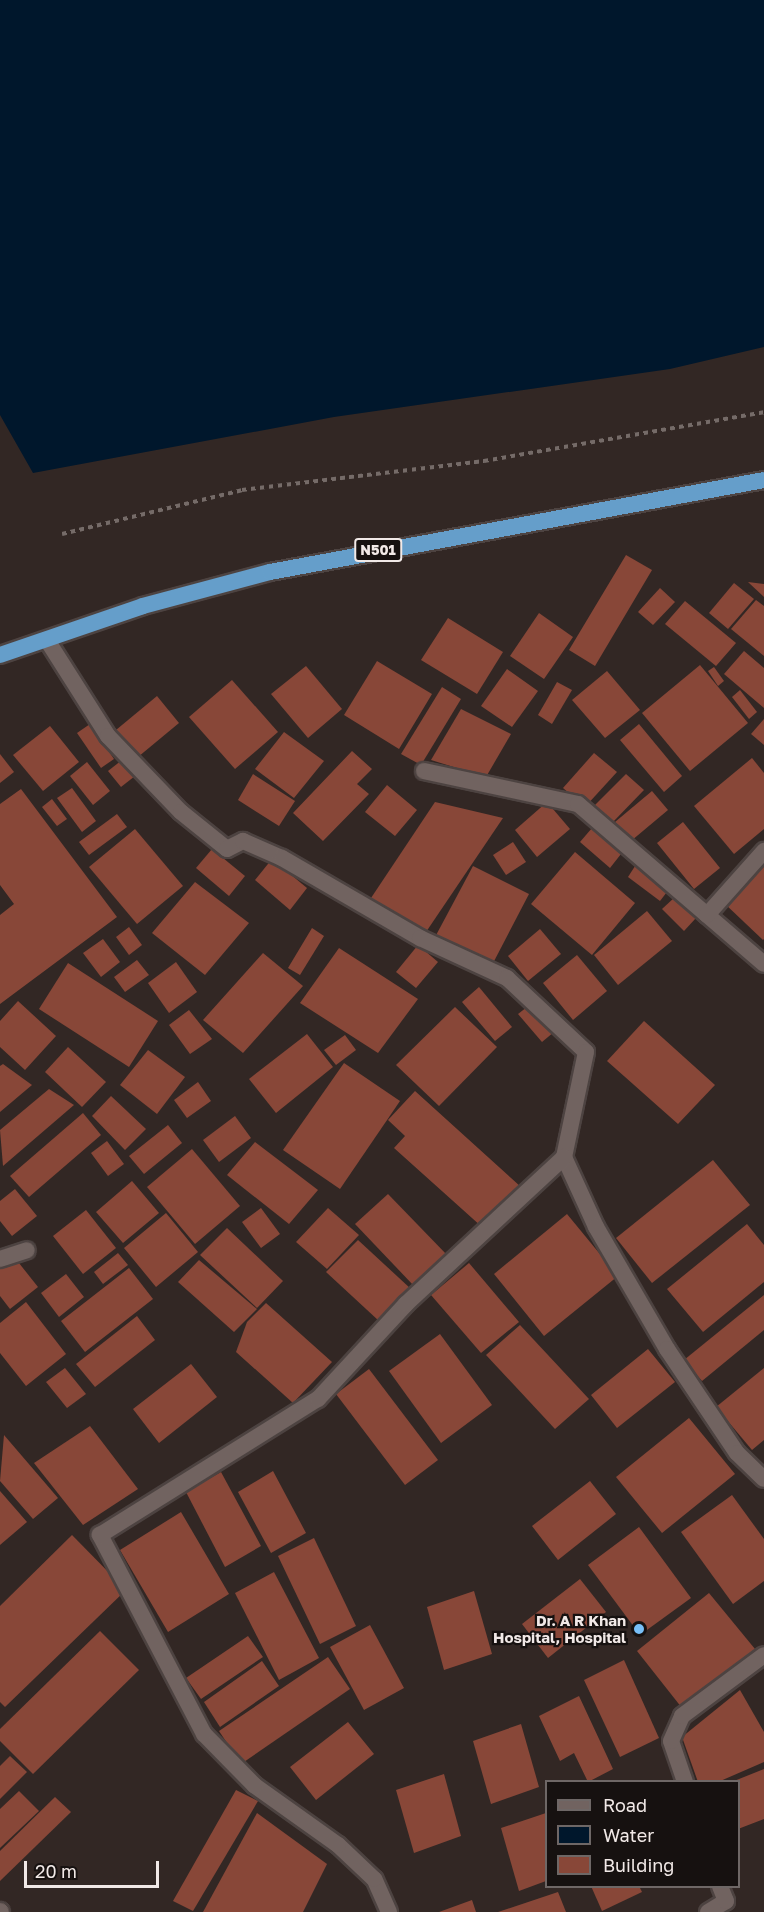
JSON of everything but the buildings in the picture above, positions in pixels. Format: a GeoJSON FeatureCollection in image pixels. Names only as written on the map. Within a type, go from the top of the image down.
{"type":"FeatureCollection","features":[{"type":"Feature","properties":{"kind":"highway","name":"N501"},"geometry":{"type":"LineString","coordinates":[[0,655],[270,572],[764,480]]}},
{"type":"Feature","properties":{"kind":"street"},"geometry":{"type":"LineString","coordinates":[[47,640],[108,736],[180,812],[227,849],[243,841],[282,858],[420,938],[507,978],[586,1052],[564,1157],[406,1304],[318,1399],[100,1535],[204,1734],[254,1785],[339,1845],[374,1879],[389,1912]]}},
{"type":"Feature","properties":{"kind":"street"},"geometry":{"type":"LineString","coordinates":[[424,771],[578,804],[764,964]]}},
{"type":"Feature","properties":{"kind":"street"},"geometry":{"type":"LineString","coordinates":[[706,915],[764,851]]}},
{"type":"Feature","properties":{"kind":"street"},"geometry":{"type":"LineString","coordinates":[[564,1157],[596,1227],[667,1349],[736,1453],[764,1479]]}},
{"type":"Feature","properties":{"kind":"street"},"geometry":{"type":"LineString","coordinates":[[0,1260],[27,1250]]}},
{"type":"Feature","properties":{"kind":"street"},"geometry":{"type":"LineString","coordinates":[[684,1780],[671,1741],[682,1716],[764,1655]]}},
{"type":"Feature","properties":{"kind":"street"},"geometry":{"type":"LineString","coordinates":[[708,1912],[726,1901],[720,1888]]}},
{"type":"Feature","properties":{"kind":"path"},"geometry":{"type":"LineString","coordinates":[[62,534],[242,490],[484,461],[764,412]]}},
{"type":"Feature","properties":{"kind":"water"},"geometry":{"type":"Polygon","coordinates":[[[0,0],[764,0],[764,347],[670,369],[334,417],[33,473],[0,415],[0,0]]]}},
{"type":"Feature","properties":{"kind":"place","name":"Dr. A R Khan Hospital, Hospital"},"geometry":{"type":"Point","coordinates":[639,1629]}}]}
